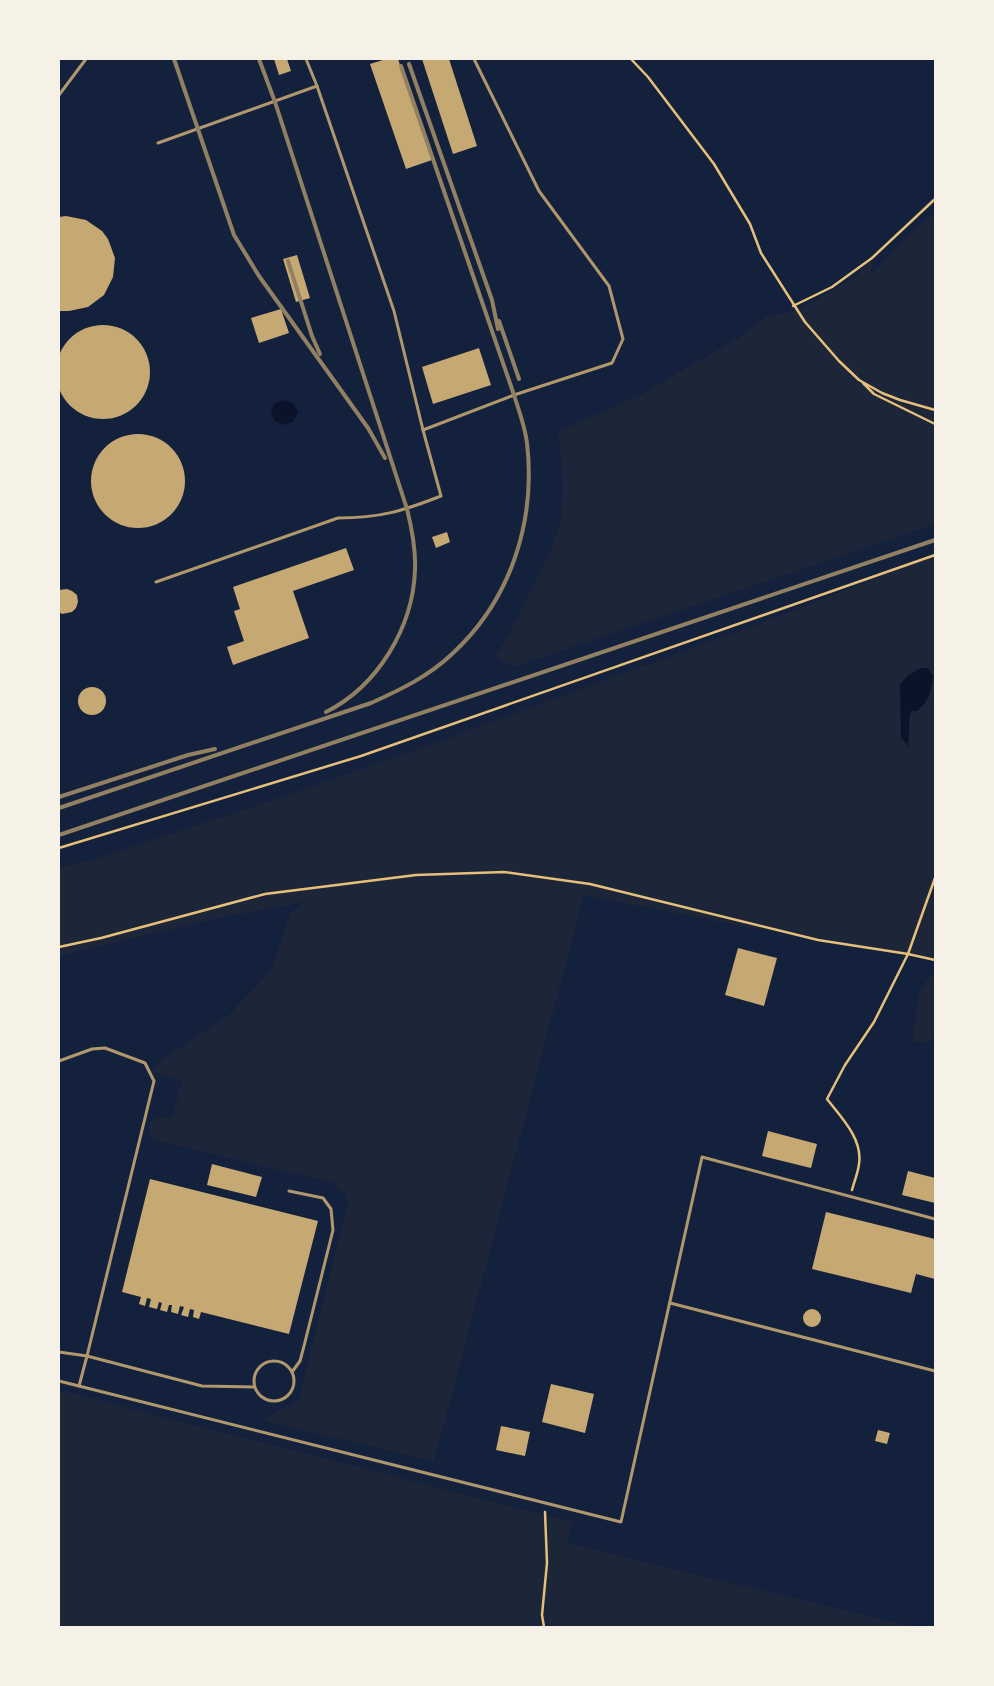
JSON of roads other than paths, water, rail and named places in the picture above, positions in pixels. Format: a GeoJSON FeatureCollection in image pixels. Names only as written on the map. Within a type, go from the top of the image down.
{"type":"FeatureCollection","features":[{"type":"Feature","properties":{"kind":"lane"},"geometry":{"type":"LineString","coordinates":[[59,95],[86,59]]}},
{"type":"Feature","properties":{"kind":"lane"},"geometry":{"type":"LineString","coordinates":[[156,582],[338,518],[382,516],[441,496],[394,312],[317,86],[306,59]]}},
{"type":"Feature","properties":{"kind":"lane"},"geometry":{"type":"LineString","coordinates":[[423,430],[514,395],[612,363],[623,339],[609,286],[539,191],[474,59]]}},
{"type":"Feature","properties":{"kind":"lane"},"geometry":{"type":"LineString","coordinates":[[158,142],[317,86]]}},
{"type":"Feature","properties":{"kind":"lane"},"geometry":{"type":"LineString","coordinates":[[59,1061],[92,1049],[105,1048],[145,1063],[154,1081],[79,1386]]}},
{"type":"Feature","properties":{"kind":"lane"},"geometry":{"type":"LineString","coordinates":[[59,1381],[621,1522],[702,1157],[935,1219]]}},
{"type":"Feature","properties":{"kind":"lane"},"geometry":{"type":"LineString","coordinates":[[289,1191],[323,1198],[330,1209],[332,1230],[300,1361],[292,1372]]}},
{"type":"Feature","properties":{"kind":"lane"},"geometry":{"type":"LineString","coordinates":[[670,1303],[935,1371]]}},
{"type":"Feature","properties":{"kind":"lane"},"geometry":{"type":"LineString","coordinates":[[59,1352],[87,1356],[202,1386],[254,1387]]}},
{"type":"Feature","properties":{"kind":"lane"},"geometry":{"type":"LineString","coordinates":[[273,1361],[282,1363],[292,1372],[294,1381],[292,1390],[287,1397],[279,1401],[266,1400],[258,1394],[254,1387],[256,1373],[265,1363],[273,1361]]}},
{"type":"Feature","properties":{"kind":"railway"},"geometry":{"type":"LineString","coordinates":[[174,59],[234,235],[259,276],[368,428],[385,458]]}},
{"type":"Feature","properties":{"kind":"railway"},"geometry":{"type":"LineString","coordinates":[[259,59],[275,102],[407,509],[414,547],[415,570],[413,591],[408,613],[400,633],[389,653],[362,687],[345,701],[326,712]]}},
{"type":"Feature","properties":{"kind":"railway"},"geometry":{"type":"LineString","coordinates":[[409,64],[492,300],[498,329]]}},
{"type":"Feature","properties":{"kind":"railway"},"geometry":{"type":"LineString","coordinates":[[59,808],[371,703],[393,693],[424,676],[452,654],[473,633],[490,609],[504,584],[515,558],[523,530],[529,472],[526,437],[514,395],[401,66]]}},
{"type":"Feature","properties":{"kind":"railway"},"geometry":{"type":"LineString","coordinates":[[288,261],[312,336],[320,354]]}},
{"type":"Feature","properties":{"kind":"railway"},"geometry":{"type":"LineString","coordinates":[[499,321],[519,379]]}},
{"type":"Feature","properties":{"kind":"railway"},"geometry":{"type":"LineString","coordinates":[[59,835],[935,540]]}},
{"type":"Feature","properties":{"kind":"railway"},"geometry":{"type":"LineString","coordinates":[[59,797],[188,755],[215,749]]}}]}
